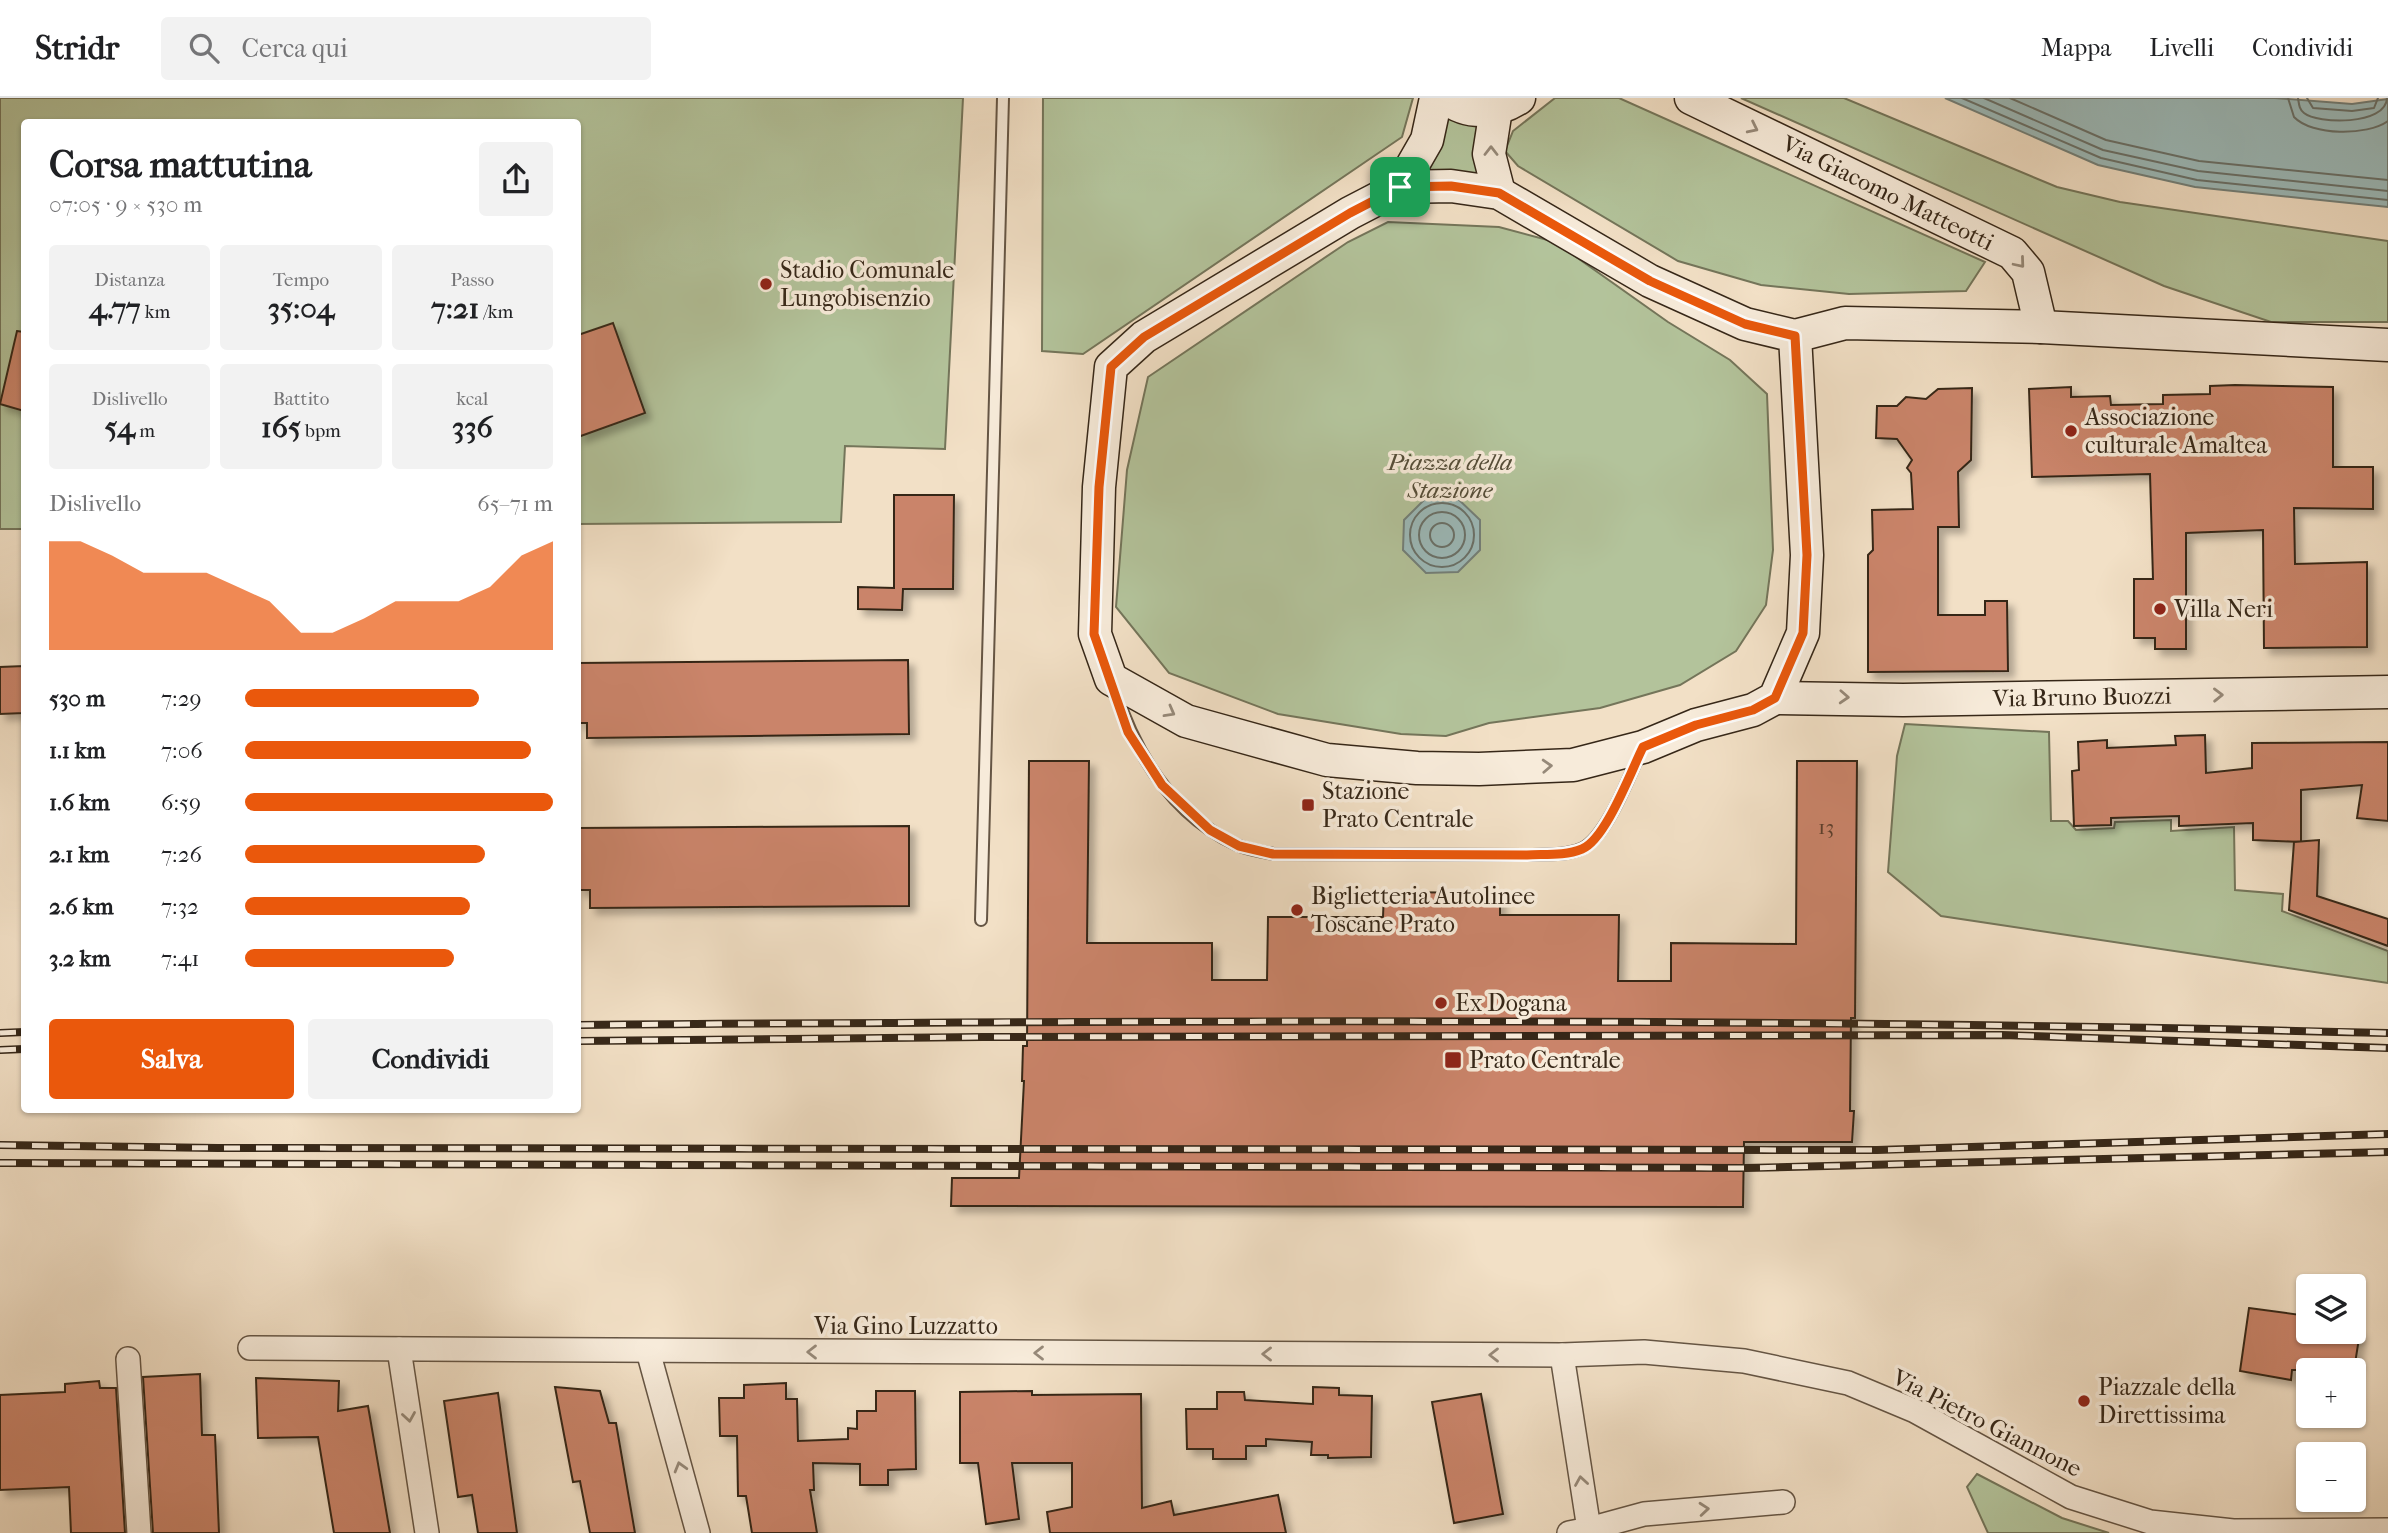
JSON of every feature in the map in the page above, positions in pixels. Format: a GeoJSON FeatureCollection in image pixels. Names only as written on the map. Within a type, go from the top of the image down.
{"type":"FeatureCollection","features":[{"type":"Feature","properties":{"kind":"street"},"geometry":{"type":"LineString","coordinates":[[1400,187],[1427,140],[1436,98]]}},
{"type":"Feature","properties":{"kind":"street"},"geometry":{"type":"LineString","coordinates":[[1446,98],[1464,108],[1507,104],[1489,154],[1499,193]]}},
{"type":"Feature","properties":{"kind":"street","name":"Via Giacomo Matteotti"},"geometry":{"type":"LineString","coordinates":[[1691,98],[2012,253],[2028,272],[2041,327]]}},
{"type":"Feature","properties":{"kind":"street"},"geometry":{"type":"LineString","coordinates":[[1795,336],[1807,555],[1803,633],[1775,698],[1753,710],[1696,725],[1643,747],[1573,765],[1487,769],[1417,768],[1328,760],[1186,721],[1111,679],[1094,634],[1099,487],[1111,367],[1144,337],[1350,213],[1400,187],[1451,186],[1499,193],[1650,281],[1745,324],[1795,336],[1845,323],[2041,327],[2388,345]]}},
{"type":"Feature","properties":{"kind":"street","name":"Via Bruno Buozzi"},"geometry":{"type":"LineString","coordinates":[[1775,698],[1903,700],[2388,692]]}},
{"type":"Feature","properties":{"kind":"street","name":"Via Gino Luzzatto"},"geometry":{"type":"LineString","coordinates":[[250,1348],[1562,1355]]}},
{"type":"Feature","properties":{"kind":"street"},"geometry":{"type":"LineString","coordinates":[[399,1349],[427,1533]]}},
{"type":"Feature","properties":{"kind":"street"},"geometry":{"type":"LineString","coordinates":[[648,1352],[698,1533]]}},
{"type":"Feature","properties":{"kind":"street","name":"Via Pietro Giannone"},"geometry":{"type":"LineString","coordinates":[[1562,1355],[1644,1352],[1744,1361],[1848,1383],[1915,1411],[2071,1497],[2150,1522],[2233,1531],[2388,1530]]}},
{"type":"Feature","properties":{"kind":"street"},"geometry":{"type":"LineString","coordinates":[[1562,1355],[1579,1531],[1644,1514],[1783,1502]]}},
{"type":"Feature","properties":{"kind":"street"},"geometry":{"type":"LineString","coordinates":[[128,1359],[139,1533]]}},
{"type":"Feature","properties":{"kind":"lane"},"geometry":{"type":"LineString","coordinates":[[981,920],[1003,98]]}},
{"type":"Feature","properties":{"kind":"lane"},"geometry":{"type":"LineString","coordinates":[[1111,679],[1128,732],[1162,785],[1210,830],[1239,846],[1273,854],[1564,854],[1584,849],[1599,835],[1643,747]]}},
{"type":"Feature","properties":{"kind":"green space","name":"Stadio Comunale Lungobisenzio"},"geometry":{"type":"Polygon","coordinates":[[[0,98],[963,98],[945,449],[845,446],[841,522],[581,524],[581,119],[21,119],[21,529],[0,529],[0,98]]]}},
{"type":"Feature","properties":{"kind":"green space"},"geometry":{"type":"Polygon","coordinates":[[[1043,98],[1413,98],[1402,137],[1083,354],[1042,351],[1043,98]]]}},
{"type":"Feature","properties":{"kind":"green space"},"geometry":{"type":"Polygon","coordinates":[[[1555,98],[1619,98],[1985,262],[1966,291],[1849,294],[1761,285],[1678,261],[1518,166],[1505,151],[1513,131],[1555,98]]]}},
{"type":"Feature","properties":{"kind":"green space"},"geometry":{"type":"Polygon","coordinates":[[[1741,98],[1844,98],[2057,187],[2120,202],[2388,241],[2388,322],[2271,322],[2164,286],[1741,98]]]}},
{"type":"Feature","properties":{"kind":"green space"},"geometry":{"type":"Polygon","coordinates":[[[1446,114],[1461,123],[1479,126],[1483,186],[1417,176],[1446,114]]]}},
{"type":"Feature","properties":{"kind":"green space","name":"Piazza della Stazione"},"geometry":{"type":"Polygon","coordinates":[[[1388,222],[1499,227],[1555,242],[1668,322],[1730,360],[1767,394],[1773,550],[1766,605],[1736,651],[1680,685],[1600,708],[1489,723],[1446,736],[1401,734],[1278,714],[1169,673],[1116,607],[1127,470],[1148,377],[1348,242],[1388,222]]]}},
{"type":"Feature","properties":{"kind":"green space"},"geometry":{"type":"Polygon","coordinates":[[[1905,724],[2049,732],[2051,821],[2068,821],[2076,830],[2114,828],[2115,822],[2171,820],[2171,831],[2234,827],[2235,890],[2283,894],[2282,911],[2388,951],[2388,983],[1941,916],[1888,872],[1897,756],[1905,724]]]}},
{"type":"Feature","properties":{"kind":"green space"},"geometry":{"type":"Polygon","coordinates":[[[1977,1474],[2062,1518],[2109,1533],[1988,1533],[1967,1487],[1977,1474]]]}},
{"type":"Feature","properties":{"kind":"water"},"geometry":{"type":"Polygon","coordinates":[[[1945,98],[2275,98],[2352,104],[2388,99],[2388,207],[2195,187],[2098,165],[1945,98]]]}},
{"type":"Feature","properties":{"kind":"water"},"geometry":{"type":"Polygon","coordinates":[[[1456,497],[1480,520],[1480,550],[1458,572],[1426,573],[1403,550],[1404,520],[1426,498],[1456,497]]]}},
{"type":"Feature","properties":{"kind":"building"},"geometry":{"type":"Polygon","coordinates":[[[613,323],[645,413],[581,436],[581,334],[613,323]]]}},
{"type":"Feature","properties":{"kind":"building"},"geometry":{"type":"Polygon","coordinates":[[[17,331],[21,332],[21,410],[0,404],[17,331]]]}},
{"type":"Feature","properties":{"kind":"building"},"geometry":{"type":"Polygon","coordinates":[[[2210,386],[2333,387],[2333,467],[2373,467],[2373,509],[2294,508],[2295,564],[2367,562],[2367,647],[2264,648],[2263,530],[2186,533],[2186,649],[2155,649],[2155,638],[2134,638],[2134,579],[2153,579],[2150,474],[2032,477],[2029,389],[2071,387],[2071,397],[2110,396],[2111,405],[2163,404],[2163,395],[2210,394],[2210,386]]]}},
{"type":"Feature","properties":{"kind":"building"},"geometry":{"type":"Polygon","coordinates":[[[1972,388],[1971,460],[1958,472],[1959,527],[1938,527],[1938,615],[1985,615],[1985,601],[2007,601],[2008,671],[1868,672],[1868,555],[1873,550],[1872,510],[1913,509],[1911,473],[1907,468],[1912,460],[1897,439],[1876,438],[1877,406],[1897,406],[1906,397],[1926,399],[1938,389],[1972,388]]]}},
{"type":"Feature","properties":{"kind":"building"},"geometry":{"type":"Polygon","coordinates":[[[894,495],[954,495],[953,589],[903,589],[902,610],[858,609],[858,587],[894,588],[894,495]]]}},
{"type":"Feature","properties":{"kind":"building"},"geometry":{"type":"Polygon","coordinates":[[[908,660],[909,734],[587,738],[587,723],[581,723],[581,663],[908,660]]]}},
{"type":"Feature","properties":{"kind":"building"},"geometry":{"type":"Polygon","coordinates":[[[21,666],[21,713],[0,714],[0,667],[21,666]]]}},
{"type":"Feature","properties":{"kind":"building"},"geometry":{"type":"Polygon","coordinates":[[[2205,735],[2206,773],[2252,768],[2252,743],[2388,742],[2388,821],[2357,818],[2362,785],[2301,790],[2301,842],[2253,840],[2253,823],[2179,826],[2179,816],[2111,818],[2111,825],[2074,826],[2072,771],[2079,770],[2078,742],[2107,740],[2107,748],[2176,745],[2175,736],[2205,735]]]}},
{"type":"Feature","properties":{"kind":"building"},"geometry":{"type":"Polygon","coordinates":[[[1029,761],[1089,761],[1087,943],[1212,943],[1212,980],[1267,980],[1268,917],[1383,917],[1384,892],[1500,893],[1500,915],[1619,915],[1618,981],[1671,981],[1671,943],[1796,944],[1797,761],[1857,761],[1855,1018],[1851,1018],[1850,1111],[1854,1111],[1852,1142],[1744,1142],[1743,1207],[951,1206],[952,1178],[1019,1178],[1023,1046],[1027,1046],[1029,761]]]}},
{"type":"Feature","properties":{"kind":"building"},"geometry":{"type":"Polygon","coordinates":[[[909,826],[909,906],[590,908],[590,890],[581,890],[581,828],[909,826]]]}},
{"type":"Feature","properties":{"kind":"building"},"geometry":{"type":"Polygon","coordinates":[[[2319,840],[2317,896],[2388,919],[2388,946],[2289,910],[2294,842],[2319,840]]]}},
{"type":"Feature","properties":{"kind":"building"},"geometry":{"type":"Polygon","coordinates":[[[2249,1308],[2296,1314],[2296,1344],[2358,1344],[2356,1358],[2296,1358],[2296,1370],[2292,1370],[2291,1380],[2240,1371],[2249,1308]]]}},
{"type":"Feature","properties":{"kind":"building"},"geometry":{"type":"Polygon","coordinates":[[[200,1374],[202,1435],[215,1435],[219,1533],[153,1533],[143,1377],[200,1374]]]}},
{"type":"Feature","properties":{"kind":"building"},"geometry":{"type":"Polygon","coordinates":[[[256,1378],[339,1381],[338,1411],[368,1406],[390,1533],[334,1533],[318,1437],[258,1438],[256,1378]]]}},
{"type":"Feature","properties":{"kind":"building"},"geometry":{"type":"Polygon","coordinates":[[[99,1381],[100,1388],[116,1388],[125,1533],[71,1533],[69,1487],[0,1490],[0,1395],[65,1392],[65,1384],[99,1381]]]}},
{"type":"Feature","properties":{"kind":"building"},"geometry":{"type":"Polygon","coordinates":[[[786,1383],[786,1399],[797,1399],[798,1441],[848,1439],[848,1428],[857,1429],[857,1411],[876,1411],[876,1391],[915,1391],[916,1469],[888,1470],[888,1485],[860,1485],[860,1464],[813,1463],[814,1490],[810,1490],[817,1533],[752,1533],[746,1496],[738,1496],[737,1436],[720,1436],[719,1398],[744,1398],[744,1385],[786,1383]]]}},
{"type":"Feature","properties":{"kind":"building"},"geometry":{"type":"Polygon","coordinates":[[[555,1387],[600,1391],[609,1423],[616,1423],[635,1533],[590,1533],[580,1481],[573,1482],[555,1387]]]}},
{"type":"Feature","properties":{"kind":"building"},"geometry":{"type":"Polygon","coordinates":[[[1313,1387],[1339,1388],[1339,1395],[1372,1396],[1371,1457],[1328,1458],[1328,1455],[1311,1455],[1312,1442],[1266,1439],[1266,1446],[1246,1446],[1246,1459],[1213,1459],[1213,1449],[1187,1449],[1186,1409],[1217,1409],[1217,1392],[1244,1392],[1245,1400],[1313,1404],[1313,1387]]]}},
{"type":"Feature","properties":{"kind":"building"},"geometry":{"type":"Polygon","coordinates":[[[1032,1391],[1032,1395],[1141,1394],[1142,1508],[1171,1501],[1174,1515],[1278,1495],[1286,1533],[1050,1533],[1047,1512],[1072,1507],[1072,1463],[1012,1463],[1019,1519],[986,1524],[978,1463],[960,1463],[960,1392],[1032,1391]]]}},
{"type":"Feature","properties":{"kind":"building"},"geometry":{"type":"Polygon","coordinates":[[[498,1393],[517,1533],[478,1533],[472,1495],[458,1497],[444,1401],[498,1393]]]}},
{"type":"Feature","properties":{"kind":"building"},"geometry":{"type":"Polygon","coordinates":[[[1481,1394],[1503,1514],[1454,1523],[1432,1402],[1481,1394]]]}},
{"type":"Feature","properties":{"kind":"railway"},"geometry":{"type":"LineString","coordinates":[[581,1025],[1483,1021],[2388,1033]]}},
{"type":"Feature","properties":{"kind":"railway"},"geometry":{"type":"LineString","coordinates":[[0,1033],[21,1032]]}},
{"type":"Feature","properties":{"kind":"railway"},"geometry":{"type":"LineString","coordinates":[[581,1041],[982,1037],[2002,1035],[2388,1048]]}},
{"type":"Feature","properties":{"kind":"railway"},"geometry":{"type":"LineString","coordinates":[[0,1050],[21,1049]]}},
{"type":"Feature","properties":{"kind":"railway"},"geometry":{"type":"LineString","coordinates":[[0,1145],[218,1148],[1877,1150],[2388,1134]]}},
{"type":"Feature","properties":{"kind":"railway"},"geometry":{"type":"LineString","coordinates":[[0,1163],[1745,1168],[2388,1152]]}},
{"type":"Feature","properties":{"kind":"place","name":"Stadio Comunale Lungobisenzio"},"geometry":{"type":"Point","coordinates":[766,284]}},
{"type":"Feature","properties":{"kind":"place","name":"Associazione culturale Amaltea"},"geometry":{"type":"Point","coordinates":[2071,431]}},
{"type":"Feature","properties":{"kind":"place","name":"Villa Neri"},"geometry":{"type":"Point","coordinates":[2160,609]}},
{"type":"Feature","properties":{"kind":"place","name":"Stazione Prato Centrale"},"geometry":{"type":"Point","coordinates":[1308,805]}},
{"type":"Feature","properties":{"kind":"place","name":"Biglietteria Autolinee Toscane Prato"},"geometry":{"type":"Point","coordinates":[1297,910]}},
{"type":"Feature","properties":{"kind":"place","name":"Ex Dogana"},"geometry":{"type":"Point","coordinates":[1441,1003]}},
{"type":"Feature","properties":{"kind":"place","name":"Prato Centrale"},"geometry":{"type":"Point","coordinates":[1453,1060]}},
{"type":"Feature","properties":{"kind":"place","name":"Piazzale della Direttissima"},"geometry":{"type":"Point","coordinates":[2084,1401]}},
{"type":"Feature","properties":{"kind":"route"},"geometry":{"type":"LineString","coordinates":[[1451,186],[1499,193],[1650,281],[1745,324],[1795,336],[1807,555],[1803,633],[1775,698],[1753,710],[1696,725],[1643,747],[1599,835],[1584,849],[1564,854],[1527,855],[1273,854],[1239,846],[1210,830],[1162,785],[1128,732],[1094,634],[1099,487],[1111,367],[1144,337],[1350,213],[1400,187],[1451,186]]}}]}
